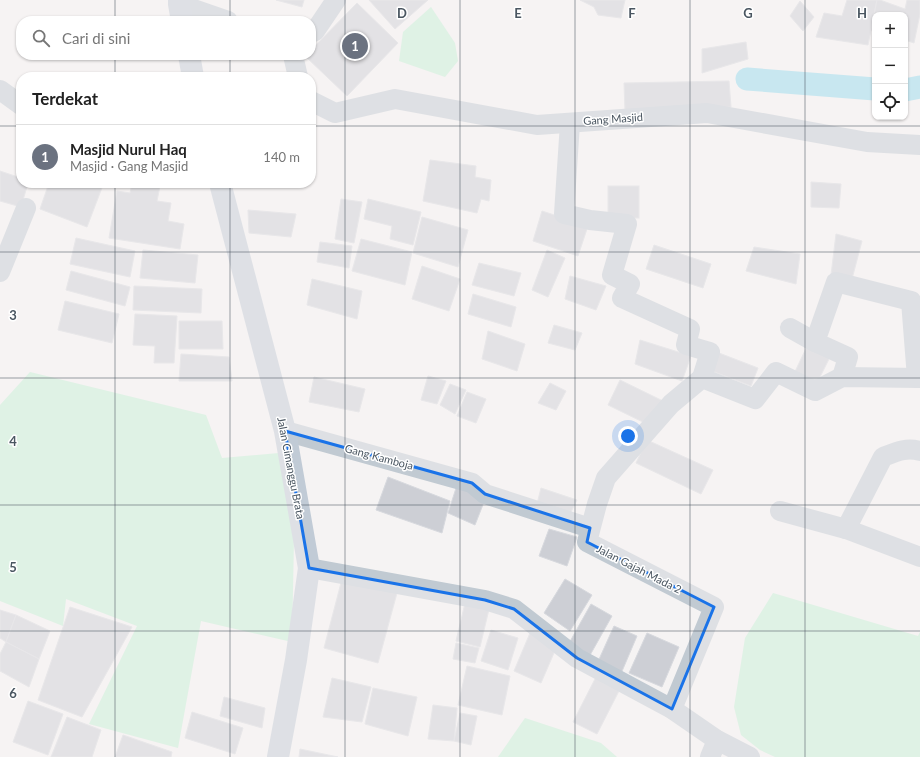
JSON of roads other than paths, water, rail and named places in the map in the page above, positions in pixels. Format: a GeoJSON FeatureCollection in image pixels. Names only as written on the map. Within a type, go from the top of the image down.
{"type":"FeatureCollection","features":[{"type":"Feature","properties":{"kind":"street"},"geometry":{"type":"LineString","coordinates":[[316,30],[336,0]]}},
{"type":"Feature","properties":{"kind":"street"},"geometry":{"type":"LineString","coordinates":[[180,8],[210,16]]}},
{"type":"Feature","properties":{"kind":"street"},"geometry":{"type":"LineString","coordinates":[[190,60],[192,72]]}},
{"type":"Feature","properties":{"kind":"street"},"geometry":{"type":"LineString","coordinates":[[294,60],[297,72]]}},
{"type":"Feature","properties":{"kind":"street"},"geometry":{"type":"LineString","coordinates":[[0,90],[16,101]]}},
{"type":"Feature","properties":{"kind":"street","name":"Gang Masjid"},"geometry":{"type":"LineString","coordinates":[[316,104],[335,113],[395,99],[537,125],[707,113],[867,142],[920,145]]}},
{"type":"Feature","properties":{"kind":"street"},"geometry":{"type":"LineString","coordinates":[[570,123],[564,214],[590,220],[627,224],[612,275],[630,284],[622,298],[690,329],[686,345],[710,352],[702,378],[755,399],[776,372],[816,391],[842,377],[919,378],[911,301],[836,282],[815,342]]}},
{"type":"Feature","properties":{"kind":"street","name":"Jalan Cimanggu Brata"},"geometry":{"type":"LineString","coordinates":[[221,188],[285,431],[309,568],[296,660],[278,757]]}},
{"type":"Feature","properties":{"kind":"street"},"geometry":{"type":"LineString","coordinates":[[0,272],[26,208]]}},
{"type":"Feature","properties":{"kind":"street"},"geometry":{"type":"LineString","coordinates":[[790,328],[815,342],[848,357],[842,377]]}},
{"type":"Feature","properties":{"kind":"street","name":"Jalan Gajah Mada 2"},"geometry":{"type":"LineString","coordinates":[[672,709],[714,607],[587,542],[597,504],[606,478],[671,404],[702,378]]}},
{"type":"Feature","properties":{"kind":"street","name":"Gang Kamboja"},"geometry":{"type":"LineString","coordinates":[[285,431],[472,483],[486,494],[590,528]]}},
{"type":"Feature","properties":{"kind":"street"},"geometry":{"type":"LineString","coordinates":[[846,528],[882,457],[900,450],[913,449],[920,451]]}},
{"type":"Feature","properties":{"kind":"street"},"geometry":{"type":"LineString","coordinates":[[780,511],[846,528],[920,557]]}},
{"type":"Feature","properties":{"kind":"street"},"geometry":{"type":"LineString","coordinates":[[309,568],[485,600],[514,608],[577,658],[672,709],[713,749],[750,757]]}},
{"type":"Feature","properties":{"kind":"waterway"},"geometry":{"type":"LineString","coordinates":[[747,79],[872,89]]}},
{"type":"Feature","properties":{"kind":"waterway"},"geometry":{"type":"LineString","coordinates":[[908,89],[920,87]]}},
{"type":"Feature","properties":{"kind":"place","name":"Masjid Nurul Haq"},"geometry":{"type":"Point","coordinates":[355,46]}}]}
